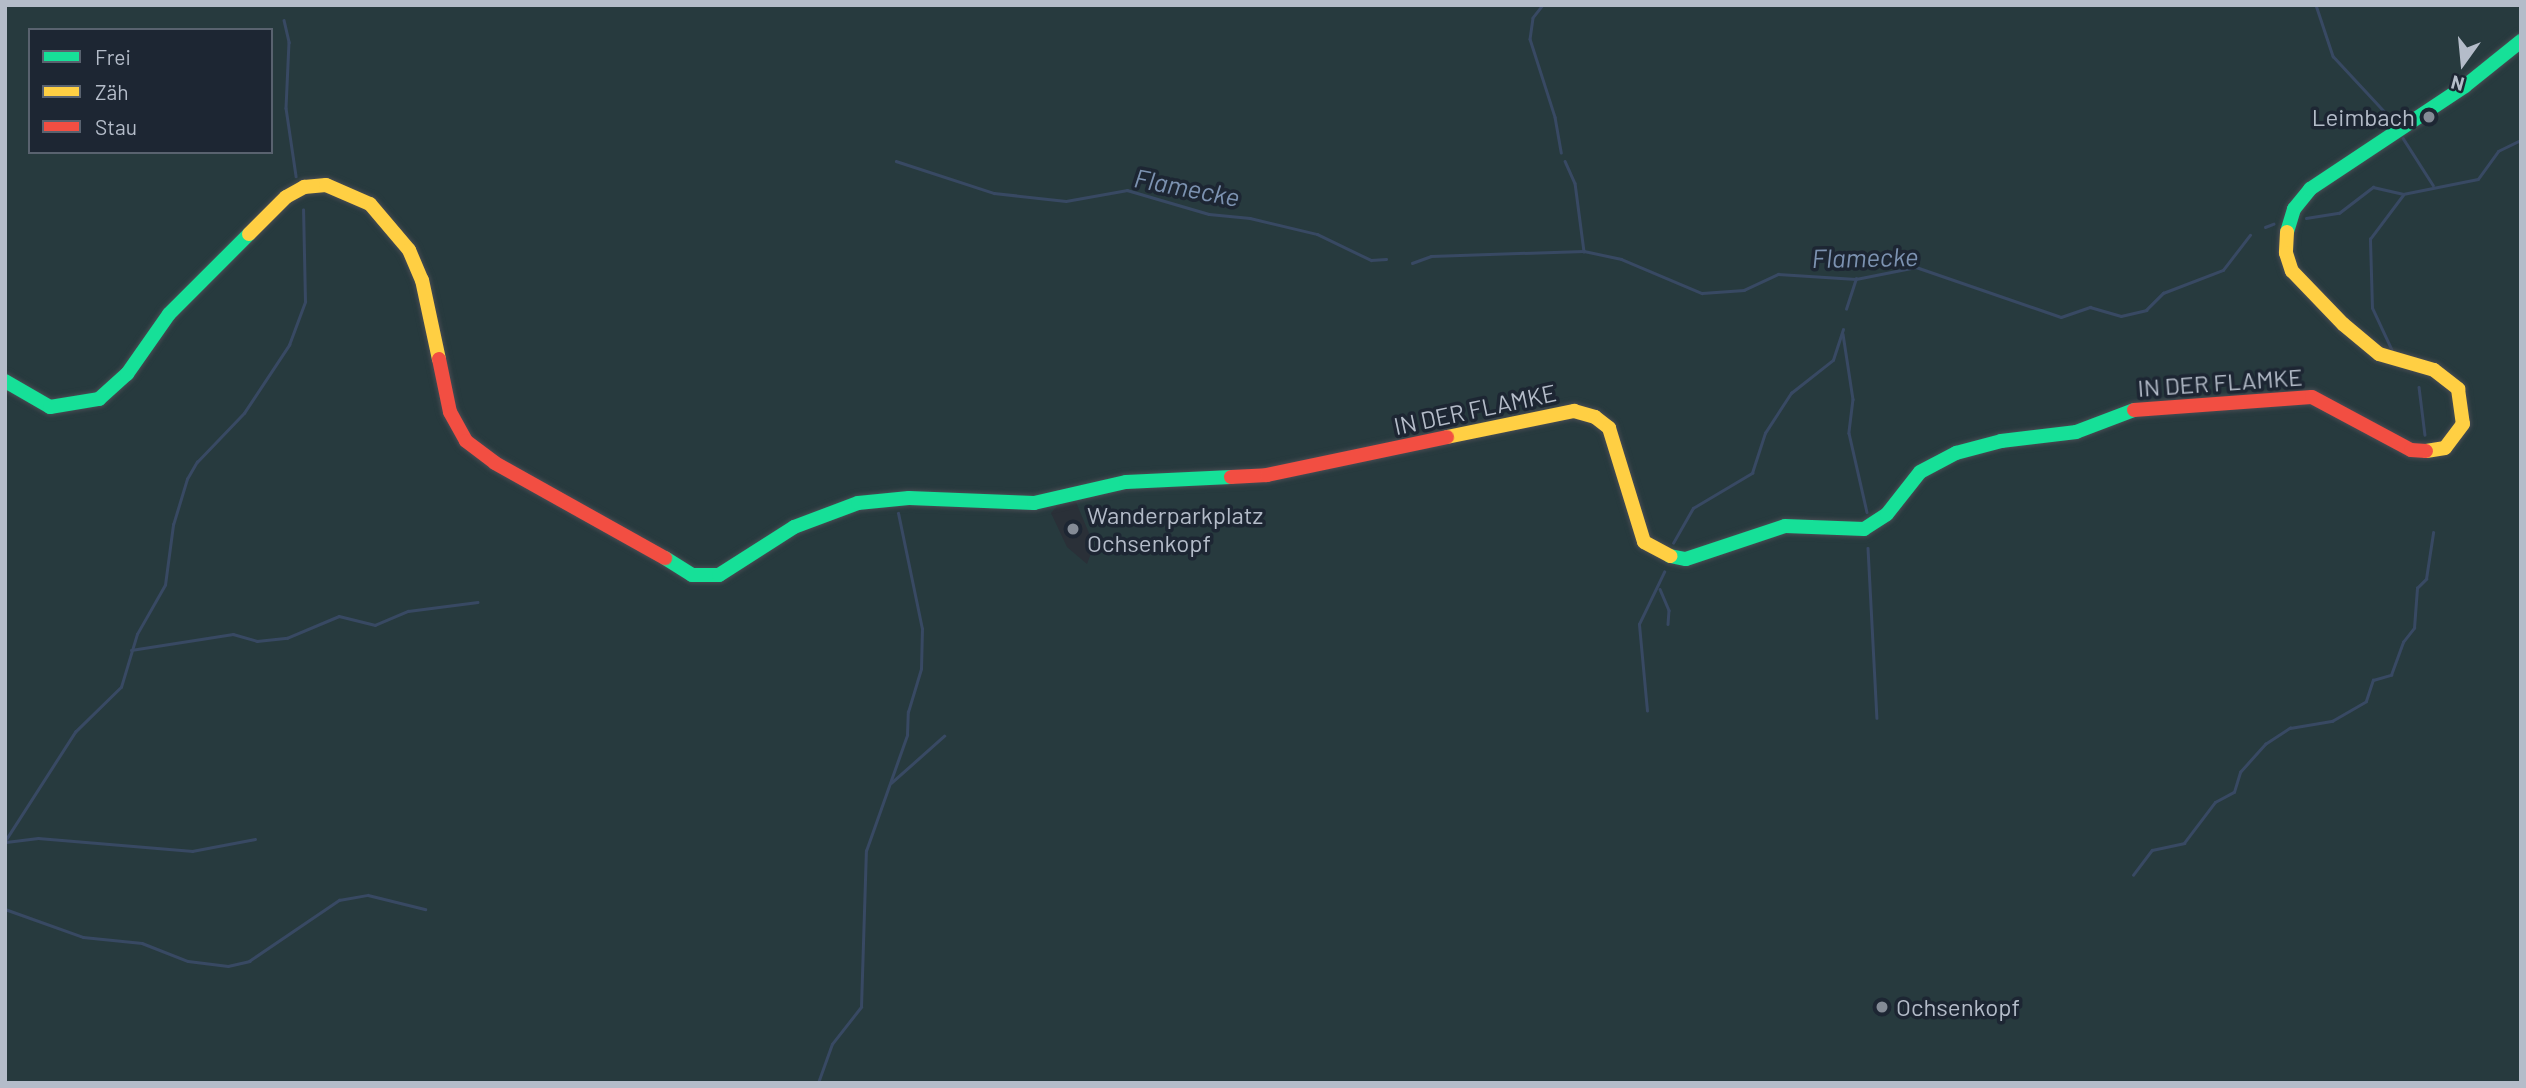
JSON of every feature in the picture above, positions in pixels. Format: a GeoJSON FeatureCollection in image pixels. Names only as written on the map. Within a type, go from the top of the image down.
{"type":"FeatureCollection","features":[{"type":"Feature","properties":{"kind":"main road","name":"IN DER FLAMKE"},"geometry":{"type":"LineString","coordinates":[[5,381],[50,407],[83,405],[99,399],[127,373],[169,314],[286,197],[304,187],[326,185],[349,191],[375,208],[416,263],[447,403],[466,441],[495,463],[601,519],[692,576],[719,575],[794,527],[858,502],[909,498],[1034,503],[1126,482],[1240,478],[1320,467],[1574,411],[1595,417],[1609,428],[1640,535],[1659,554],[1679,559],[1784,526],[1864,529],[1887,514],[1920,472],[1956,453],[2001,441],[2076,432],[2145,406],[2312,397],[2341,409],[2411,450],[2433,452],[2452,443],[2463,424],[2458,389],[2434,370],[2379,354],[2343,324],[2292,271],[2286,253],[2287,227],[2294,209],[2310,189],[2465,86],[2521,41]]}},
{"type":"Feature","properties":{"kind":"green space"},"geometry":{"type":"Polygon","coordinates":[[[5,5],[2521,5],[2521,1083],[5,1083],[5,5]],[[1075,500],[1060,503],[1051,513],[1067,547],[1087,564],[1094,545],[1075,500]]]}},
{"type":"Feature","properties":{"kind":"waterway"},"geometry":{"type":"LineString","coordinates":[[1543,5],[1533,18],[1530,39],[1555,117],[1561,152]]}},
{"type":"Feature","properties":{"kind":"waterway"},"geometry":{"type":"LineString","coordinates":[[2316,5],[2333,56],[2395,123]]}},
{"type":"Feature","properties":{"kind":"waterway"},"geometry":{"type":"LineString","coordinates":[[284,20],[289,42],[286,108],[296,176]]}},
{"type":"Feature","properties":{"kind":"waterway"},"geometry":{"type":"LineString","coordinates":[[2403,138],[2433,185]]}},
{"type":"Feature","properties":{"kind":"waterway","name":"Flamecke"},"geometry":{"type":"LineString","coordinates":[[2306,218],[2339,213],[2373,187],[2403,194],[2478,179],[2498,151],[2521,140]]}},
{"type":"Feature","properties":{"kind":"waterway","name":"Flamecke"},"geometry":{"type":"LineString","coordinates":[[896,161],[994,193],[1066,201],[1127,190],[1209,214],[1250,218],[1317,234],[1371,260],[1386,259]]}},
{"type":"Feature","properties":{"kind":"waterway"},"geometry":{"type":"LineString","coordinates":[[1565,161],[1575,183],[1584,251]]}},
{"type":"Feature","properties":{"kind":"waterway"},"geometry":{"type":"LineString","coordinates":[[2392,351],[2372,308],[2370,239],[2403,195]]}},
{"type":"Feature","properties":{"kind":"waterway"},"geometry":{"type":"LineString","coordinates":[[5,841],[75,732],[121,687],[137,634],[165,585],[173,525],[187,479],[197,462],[244,413],[289,345],[305,302],[303,210]]}},
{"type":"Feature","properties":{"kind":"waterway","name":"Flamecke"},"geometry":{"type":"LineString","coordinates":[[2265,227],[2273,224]]}},
{"type":"Feature","properties":{"kind":"waterway","name":"Flamecke"},"geometry":{"type":"LineString","coordinates":[[1412,263],[1431,256],[1584,251],[1621,259],[1702,293],[1744,290],[1778,274],[1856,279],[1916,267],[2061,317],[2090,307],[2121,316],[2146,310],[2163,293],[2223,270],[2250,235]]}},
{"type":"Feature","properties":{"kind":"waterway"},"geometry":{"type":"LineString","coordinates":[[1846,309],[1856,279]]}},
{"type":"Feature","properties":{"kind":"waterway"},"geometry":{"type":"LineString","coordinates":[[1673,543],[1693,508],[1752,473],[1765,433],[1791,393],[1833,360],[1843,330]]}},
{"type":"Feature","properties":{"kind":"waterway"},"geometry":{"type":"LineString","coordinates":[[1843,334],[1853,399],[1849,433],[1867,512]]}},
{"type":"Feature","properties":{"kind":"waterway"},"geometry":{"type":"LineString","coordinates":[[2419,387],[2425,435]]}},
{"type":"Feature","properties":{"kind":"waterway"},"geometry":{"type":"LineString","coordinates":[[818,1083],[832,1044],[861,1007],[866,851],[907,735],[908,712],[921,669],[922,629],[898,513]]}},
{"type":"Feature","properties":{"kind":"waterway"},"geometry":{"type":"LineString","coordinates":[[2133,875],[2152,850],[2184,843],[2215,802],[2234,792],[2240,772],[2265,744],[2290,728],[2332,721],[2366,701],[2373,680],[2391,675],[2403,642],[2414,628],[2417,588],[2426,579],[2433,533]]}},
{"type":"Feature","properties":{"kind":"waterway"},"geometry":{"type":"LineString","coordinates":[[1868,548],[1877,718]]}},
{"type":"Feature","properties":{"kind":"waterway"},"geometry":{"type":"LineString","coordinates":[[1647,711],[1639,624],[1664,572]]}},
{"type":"Feature","properties":{"kind":"waterway"},"geometry":{"type":"LineString","coordinates":[[1660,589],[1669,610],[1668,624]]}},
{"type":"Feature","properties":{"kind":"waterway"},"geometry":{"type":"LineString","coordinates":[[131,650],[233,634],[257,641],[287,638],[339,616],[375,625],[408,611],[477,602]]}},
{"type":"Feature","properties":{"kind":"waterway"},"geometry":{"type":"LineString","coordinates":[[891,783],[944,736]]}},
{"type":"Feature","properties":{"kind":"waterway"},"geometry":{"type":"LineString","coordinates":[[6,842],[38,838],[192,851],[255,839]]}},
{"type":"Feature","properties":{"kind":"waterway"},"geometry":{"type":"LineString","coordinates":[[5,909],[83,937],[142,943],[188,961],[228,966],[249,961],[339,900],[368,895],[425,909]]}},
{"type":"Feature","properties":{"kind":"traffic: fast"},"geometry":{"type":"LineString","coordinates":[[2287,232],[2294,209],[2310,189],[2465,86],[2521,41]]}},
{"type":"Feature","properties":{"kind":"traffic: fast"},"geometry":{"type":"LineString","coordinates":[[5,381],[50,407],[99,399],[127,374],[169,314],[249,234]]}},
{"type":"Feature","properties":{"kind":"traffic: fast"},"geometry":{"type":"LineString","coordinates":[[1670,556],[1686,559],[1785,526],[1864,529],[1887,514],[1920,472],[1956,453],[2001,441],[2076,432],[2134,410]]}},
{"type":"Feature","properties":{"kind":"traffic: fast"},"geometry":{"type":"LineString","coordinates":[[665,558],[692,575],[719,575],[794,527],[858,503],[909,498],[1034,503],[1126,482],[1231,477]]}},
{"type":"Feature","properties":{"kind":"traffic: slow"},"geometry":{"type":"LineString","coordinates":[[249,234],[286,197],[304,187],[326,185],[370,204],[409,250],[422,280],[439,359]]}},
{"type":"Feature","properties":{"kind":"traffic: slow"},"geometry":{"type":"LineString","coordinates":[[2287,232],[2286,253],[2292,271],[2343,324],[2379,354],[2434,370],[2458,389],[2463,424],[2445,448],[2426,451]]}},
{"type":"Feature","properties":{"kind":"traffic: slow"},"geometry":{"type":"LineString","coordinates":[[1447,437],[1574,411],[1595,417],[1609,428],[1644,542],[1670,556]]}},
{"type":"Feature","properties":{"kind":"traffic: jam"},"geometry":{"type":"LineString","coordinates":[[439,359],[450,412],[466,441],[495,463],[665,558]]}},
{"type":"Feature","properties":{"kind":"traffic: jam"},"geometry":{"type":"LineString","coordinates":[[2134,410],[2312,397],[2411,450],[2426,451]]}},
{"type":"Feature","properties":{"kind":"traffic: jam"},"geometry":{"type":"LineString","coordinates":[[1231,477],[1267,475],[1447,437]]}},
{"type":"Feature","properties":{"kind":"place","name":"Leimbach"},"geometry":{"type":"Point","coordinates":[2429,117]}},
{"type":"Feature","properties":{"kind":"place","name":"Wanderparkplatz Ochsenkopf"},"geometry":{"type":"Point","coordinates":[1073,529]}},
{"type":"Feature","properties":{"kind":"place","name":"Ochsenkopf"},"geometry":{"type":"Point","coordinates":[1882,1007]}}]}
